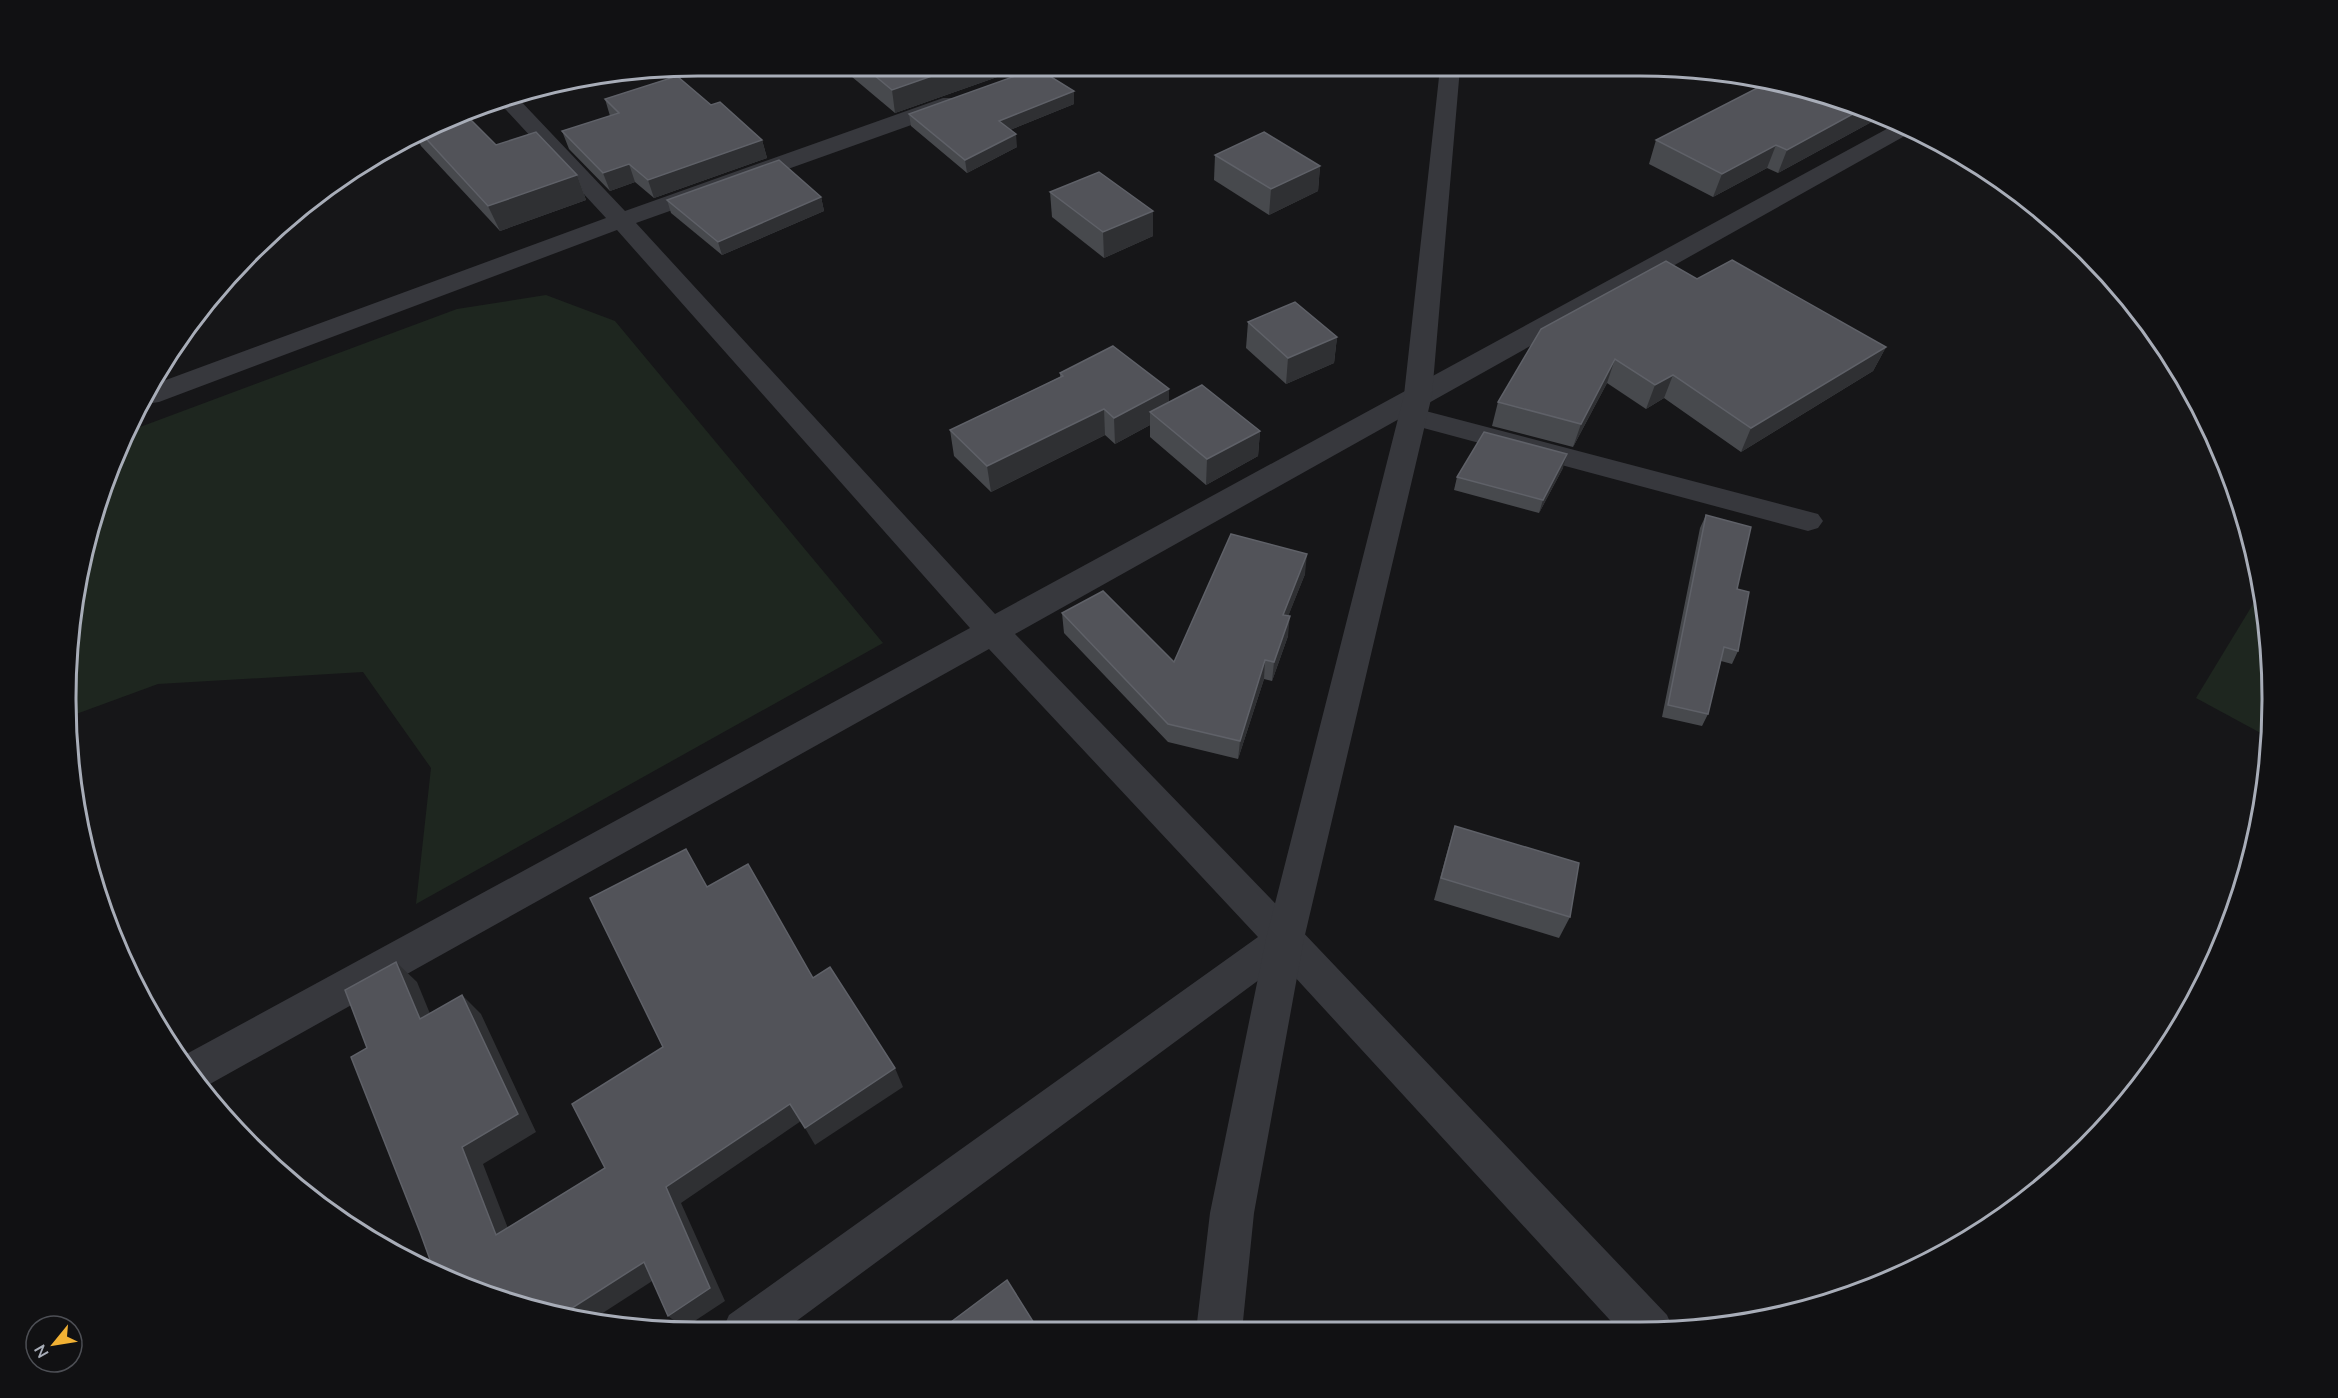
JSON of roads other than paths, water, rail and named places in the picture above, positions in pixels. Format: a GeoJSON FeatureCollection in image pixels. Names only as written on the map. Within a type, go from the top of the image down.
{"type":"FeatureCollection","features":[{"type":"Feature","properties":{"kind":"street"},"geometry":{"type":"LineString","coordinates":[[1220,1322],[1232,1213],[1285,939],[1403,462],[1415,405],[1449,76]]}},
{"type":"Feature","properties":{"kind":"street"},"geometry":{"type":"LineString","coordinates":[[157,393],[621,220],[966,98]]}},
{"type":"Feature","properties":{"kind":"street"},"geometry":{"type":"LineString","coordinates":[[513,106],[621,220],[992,631],[1285,939],[1643,1322]]}},
{"type":"Feature","properties":{"kind":"street"},"geometry":{"type":"LineString","coordinates":[[199,1069],[992,631],[1415,405],[1896,133]]}},
{"type":"Feature","properties":{"kind":"street"},"geometry":{"type":"LineString","coordinates":[[1415,405],[1808,521]]}},
{"type":"Feature","properties":{"kind":"street"},"geometry":{"type":"LineString","coordinates":[[757,1322],[1285,939]]}}]}
